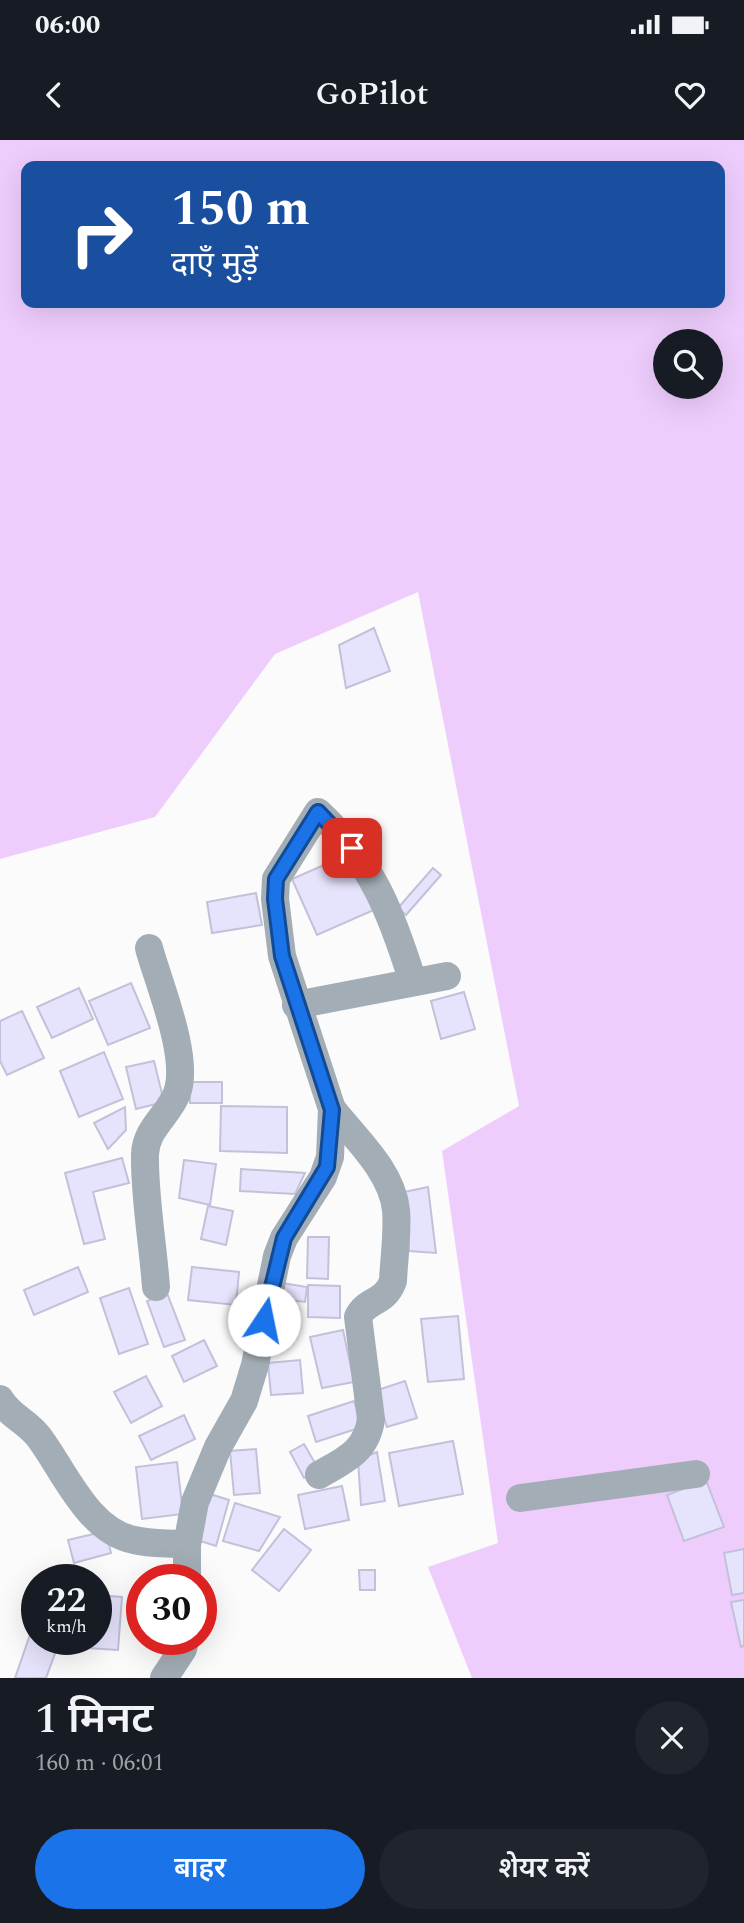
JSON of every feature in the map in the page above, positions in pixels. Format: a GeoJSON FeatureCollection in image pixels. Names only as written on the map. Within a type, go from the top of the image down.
{"type":"FeatureCollection","features":[{"type":"Feature","properties":{"kind":"street"},"geometry":{"type":"LineString","coordinates":[[319,1475],[355,1454],[369,1434],[371,1419],[358,1317],[367,1306],[389,1292],[396,1210],[391,1189],[379,1168],[332,1110],[282,956],[275,899],[276,879],[318,812],[342,834],[363,862],[385,900],[413,982]]}},
{"type":"Feature","properties":{"kind":"street"},"geometry":{"type":"LineString","coordinates":[[149,948],[177,1048],[180,1074],[177,1092],[153,1128],[145,1153],[156,1287]]}},
{"type":"Feature","properties":{"kind":"street"},"geometry":{"type":"LineString","coordinates":[[296,1005],[447,976]]}},
{"type":"Feature","properties":{"kind":"street"},"geometry":{"type":"LineString","coordinates":[[187,1564],[187,1545],[201,1484],[244,1401],[255,1365],[277,1256],[284,1238],[327,1167],[332,1110]]}},
{"type":"Feature","properties":{"kind":"street"},"geometry":{"type":"LineString","coordinates":[[0,1399],[13,1418],[36,1433],[73,1494],[112,1530],[134,1541],[187,1545]]}},
{"type":"Feature","properties":{"kind":"street"},"geometry":{"type":"LineString","coordinates":[[520,1498],[696,1474]]}},
{"type":"Feature","properties":{"kind":"street"},"geometry":{"type":"LineString","coordinates":[[164,1678],[179,1655]]}},
{"type":"Feature","properties":{"kind":"shaded area"},"geometry":{"type":"Polygon","coordinates":[[[0,140],[744,140],[744,1678],[472,1678],[428,1567],[498,1543],[442,1151],[519,1106],[418,592],[275,654],[155,817],[0,859],[0,140]]]}},
{"type":"Feature","properties":{"kind":"building"},"geometry":{"type":"Polygon","coordinates":[[[374,628],[390,671],[346,688],[339,645],[374,628]]]}},
{"type":"Feature","properties":{"kind":"building"},"geometry":{"type":"Polygon","coordinates":[[[351,853],[376,909],[317,935],[292,879],[351,853]]]}},
{"type":"Feature","properties":{"kind":"building"},"geometry":{"type":"Polygon","coordinates":[[[433,868],[441,875],[406,915],[398,908],[433,868]]]}},
{"type":"Feature","properties":{"kind":"building"},"geometry":{"type":"Polygon","coordinates":[[[256,893],[262,925],[212,933],[207,902],[256,893]]]}},
{"type":"Feature","properties":{"kind":"building"},"geometry":{"type":"Polygon","coordinates":[[[131,983],[150,1028],[108,1045],[89,1001],[131,983]]]}},
{"type":"Feature","properties":{"kind":"building"},"geometry":{"type":"Polygon","coordinates":[[[79,988],[93,1019],[52,1038],[37,1007],[79,988]]]}},
{"type":"Feature","properties":{"kind":"building"},"geometry":{"type":"Polygon","coordinates":[[[464,992],[475,1029],[441,1039],[431,1001],[464,992]]]}},
{"type":"Feature","properties":{"kind":"building"},"geometry":{"type":"Polygon","coordinates":[[[22,1011],[44,1058],[7,1075],[0,1061],[0,1021],[22,1011]]]}},
{"type":"Feature","properties":{"kind":"building"},"geometry":{"type":"Polygon","coordinates":[[[104,1052],[123,1099],[79,1117],[60,1071],[104,1052]]]}},
{"type":"Feature","properties":{"kind":"building"},"geometry":{"type":"Polygon","coordinates":[[[154,1061],[164,1102],[136,1109],[126,1067],[154,1061]]]}},
{"type":"Feature","properties":{"kind":"building"},"geometry":{"type":"Polygon","coordinates":[[[189,1082],[222,1082],[222,1103],[190,1103],[189,1082]]]}},
{"type":"Feature","properties":{"kind":"building"},"geometry":{"type":"Polygon","coordinates":[[[221,1106],[287,1107],[287,1153],[220,1151],[221,1106]]]}},
{"type":"Feature","properties":{"kind":"building"},"geometry":{"type":"Polygon","coordinates":[[[125,1107],[126,1130],[108,1149],[94,1123],[125,1107]]]}},
{"type":"Feature","properties":{"kind":"building"},"geometry":{"type":"Polygon","coordinates":[[[122,1158],[129,1183],[93,1192],[105,1239],[84,1244],[65,1173],[122,1158]]]}},
{"type":"Feature","properties":{"kind":"building"},"geometry":{"type":"Polygon","coordinates":[[[184,1160],[216,1164],[210,1205],[179,1198],[184,1160]]]}},
{"type":"Feature","properties":{"kind":"building"},"geometry":{"type":"Polygon","coordinates":[[[241,1169],[305,1173],[295,1194],[240,1191],[241,1169]]]}},
{"type":"Feature","properties":{"kind":"building"},"geometry":{"type":"Polygon","coordinates":[[[428,1187],[436,1253],[409,1251],[404,1192],[428,1187]]]}},
{"type":"Feature","properties":{"kind":"building"},"geometry":{"type":"Polygon","coordinates":[[[208,1206],[233,1211],[226,1245],[201,1239],[208,1206]]]}},
{"type":"Feature","properties":{"kind":"building"},"geometry":{"type":"Polygon","coordinates":[[[308,1237],[329,1237],[328,1279],[307,1278],[308,1237]]]}},
{"type":"Feature","properties":{"kind":"building"},"geometry":{"type":"Polygon","coordinates":[[[78,1267],[88,1292],[34,1315],[24,1290],[78,1267]]]}},
{"type":"Feature","properties":{"kind":"building"},"geometry":{"type":"Polygon","coordinates":[[[192,1267],[239,1272],[236,1305],[188,1300],[192,1267]]]}},
{"type":"Feature","properties":{"kind":"building"},"geometry":{"type":"Polygon","coordinates":[[[276,1282],[307,1287],[305,1302],[274,1298],[276,1282]]]}},
{"type":"Feature","properties":{"kind":"building"},"geometry":{"type":"Polygon","coordinates":[[[308,1285],[340,1286],[340,1318],[308,1317],[308,1285]]]}},
{"type":"Feature","properties":{"kind":"building"},"geometry":{"type":"Polygon","coordinates":[[[129,1288],[148,1344],[119,1354],[100,1298],[129,1288]]]}},
{"type":"Feature","properties":{"kind":"building"},"geometry":{"type":"Polygon","coordinates":[[[167,1293],[185,1340],[164,1347],[147,1301],[167,1293]]]}},
{"type":"Feature","properties":{"kind":"building"},"geometry":{"type":"Polygon","coordinates":[[[458,1316],[464,1379],[428,1382],[421,1319],[458,1316]]]}},
{"type":"Feature","properties":{"kind":"building"},"geometry":{"type":"Polygon","coordinates":[[[343,1330],[354,1382],[322,1388],[310,1337],[343,1330]]]}},
{"type":"Feature","properties":{"kind":"building"},"geometry":{"type":"Polygon","coordinates":[[[204,1340],[217,1366],[184,1382],[172,1356],[204,1340]]]}},
{"type":"Feature","properties":{"kind":"building"},"geometry":{"type":"Polygon","coordinates":[[[300,1360],[303,1393],[271,1395],[268,1363],[300,1360]]]}},
{"type":"Feature","properties":{"kind":"building"},"geometry":{"type":"Polygon","coordinates":[[[146,1376],[162,1406],[131,1423],[114,1392],[146,1376]]]}},
{"type":"Feature","properties":{"kind":"building"},"geometry":{"type":"Polygon","coordinates":[[[405,1381],[417,1418],[387,1427],[375,1391],[405,1381]]]}},
{"type":"Feature","properties":{"kind":"building"},"geometry":{"type":"Polygon","coordinates":[[[354,1401],[362,1427],[316,1442],[308,1416],[354,1401]]]}},
{"type":"Feature","properties":{"kind":"building"},"geometry":{"type":"Polygon","coordinates":[[[184,1415],[195,1439],[151,1460],[139,1436],[184,1415]]]}},
{"type":"Feature","properties":{"kind":"building"},"geometry":{"type":"Polygon","coordinates":[[[453,1441],[463,1494],[399,1506],[389,1453],[453,1441]]]}},
{"type":"Feature","properties":{"kind":"building"},"geometry":{"type":"Polygon","coordinates":[[[304,1444],[319,1470],[304,1478],[290,1452],[304,1444]]]}},
{"type":"Feature","properties":{"kind":"building"},"geometry":{"type":"Polygon","coordinates":[[[256,1449],[260,1493],[234,1495],[230,1451],[256,1449]]]}},
{"type":"Feature","properties":{"kind":"building"},"geometry":{"type":"Polygon","coordinates":[[[377,1452],[385,1501],[361,1505],[358,1460],[377,1452]]]}},
{"type":"Feature","properties":{"kind":"building"},"geometry":{"type":"Polygon","coordinates":[[[177,1462],[183,1514],[142,1519],[136,1467],[177,1462]]]}},
{"type":"Feature","properties":{"kind":"building"},"geometry":{"type":"Polygon","coordinates":[[[706,1480],[724,1527],[684,1541],[667,1495],[706,1480]]]}},
{"type":"Feature","properties":{"kind":"building"},"geometry":{"type":"Polygon","coordinates":[[[342,1486],[349,1520],[305,1529],[298,1495],[342,1486]]]}},
{"type":"Feature","properties":{"kind":"building"},"geometry":{"type":"Polygon","coordinates":[[[207,1493],[229,1500],[216,1546],[194,1539],[207,1493]]]}},
{"type":"Feature","properties":{"kind":"building"},"geometry":{"type":"Polygon","coordinates":[[[235,1503],[280,1517],[259,1551],[223,1541],[235,1503]]]}},
{"type":"Feature","properties":{"kind":"building"},"geometry":{"type":"Polygon","coordinates":[[[284,1529],[311,1550],[279,1591],[252,1570],[284,1529]]]}},
{"type":"Feature","properties":{"kind":"building"},"geometry":{"type":"Polygon","coordinates":[[[106,1531],[111,1553],[74,1563],[68,1540],[106,1531]]]}},
{"type":"Feature","properties":{"kind":"building"},"geometry":{"type":"Polygon","coordinates":[[[744,1549],[744,1593],[732,1595],[724,1553],[744,1549]]]}},
{"type":"Feature","properties":{"kind":"building"},"geometry":{"type":"Polygon","coordinates":[[[359,1570],[375,1570],[375,1590],[360,1590],[359,1570]]]}},
{"type":"Feature","properties":{"kind":"building"},"geometry":{"type":"Polygon","coordinates":[[[112,1596],[122,1597],[118,1650],[112,1650],[112,1596]]]}},
{"type":"Feature","properties":{"kind":"building"},"geometry":{"type":"Polygon","coordinates":[[[744,1600],[744,1646],[741,1647],[731,1602],[744,1600]]]}},
{"type":"Feature","properties":{"kind":"building"},"geometry":{"type":"Polygon","coordinates":[[[23,1655],[54,1655],[46,1678],[15,1678],[23,1655]]]}},
{"type":"Feature","properties":{"kind":"route"},"geometry":{"type":"LineString","coordinates":[[264,1320],[277,1256],[284,1238],[327,1167],[332,1123],[332,1110],[282,956],[275,899],[276,879],[318,812],[342,834],[352,848]]}}]}
